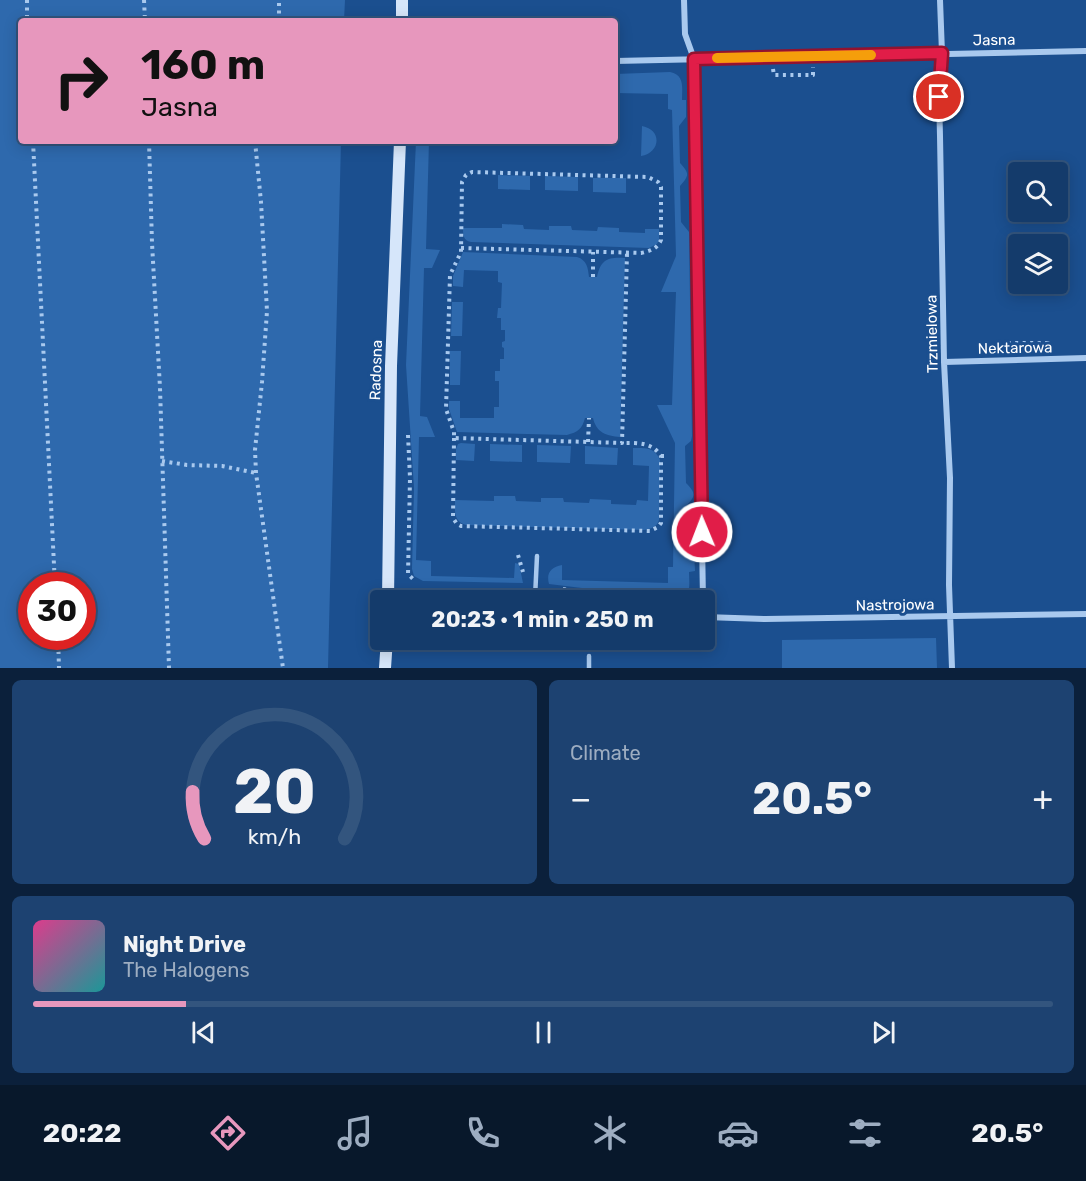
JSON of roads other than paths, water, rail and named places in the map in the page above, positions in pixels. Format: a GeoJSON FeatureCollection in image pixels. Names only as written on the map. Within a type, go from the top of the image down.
{"type":"FeatureCollection","features":[{"type":"Feature","properties":{"kind":"street"},"geometry":{"type":"LineString","coordinates":[[402,0],[402,18]]}},
{"type":"Feature","properties":{"kind":"street"},"geometry":{"type":"LineString","coordinates":[[684,0],[685,34],[694,59],[703,590]]}},
{"type":"Feature","properties":{"kind":"street","name":"Trzmielowa"},"geometry":{"type":"LineString","coordinates":[[940,0],[942,53],[939,97],[944,362],[950,478],[948,585],[952,668]]}},
{"type":"Feature","properties":{"kind":"street","name":"Jasna"},"geometry":{"type":"LineString","coordinates":[[618,60],[1086,51]]}},
{"type":"Feature","properties":{"kind":"street","name":"Radosna"},"geometry":{"type":"LineString","coordinates":[[388,590],[391,366],[400,144]]}},
{"type":"Feature","properties":{"kind":"street","name":"Nektarowa"},"geometry":{"type":"LineString","coordinates":[[944,362],[1086,358]]}},
{"type":"Feature","properties":{"kind":"street","name":"Nastrojowa"},"geometry":{"type":"LineString","coordinates":[[715,618],[765,620],[1086,614]]}},
{"type":"Feature","properties":{"kind":"street"},"geometry":{"type":"LineString","coordinates":[[385,668],[386,650]]}},
{"type":"Feature","properties":{"kind":"lane"},"geometry":{"type":"LineString","coordinates":[[535,590],[537,556]]}},
{"type":"Feature","properties":{"kind":"lane"},"geometry":{"type":"LineString","coordinates":[[589,656],[589,668]]}}]}
